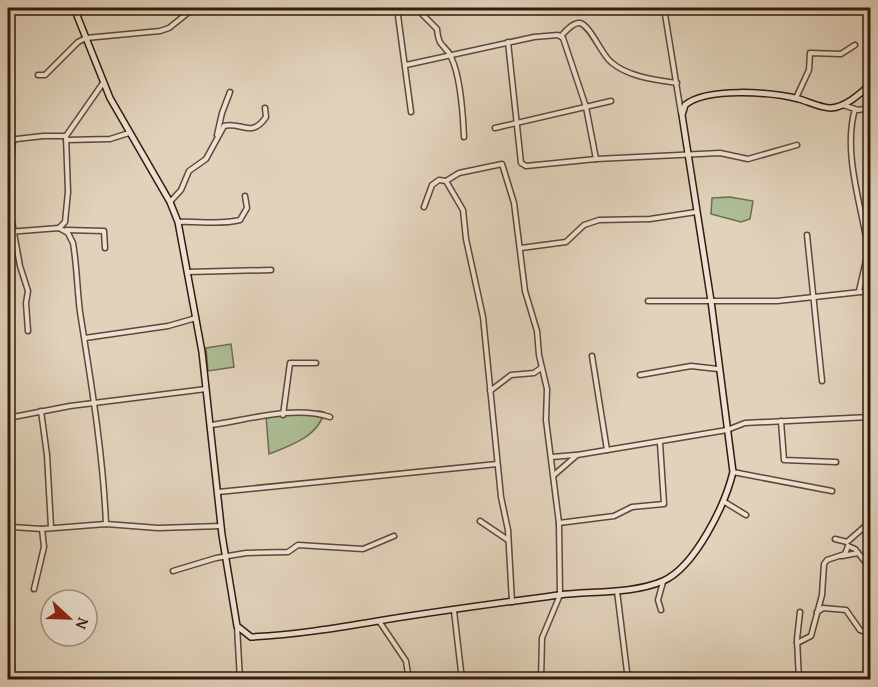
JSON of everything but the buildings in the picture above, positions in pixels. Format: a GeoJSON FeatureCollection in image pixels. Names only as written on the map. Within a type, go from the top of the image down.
{"type":"FeatureCollection","features":[{"type":"Feature","properties":{"kind":"main road"},"geometry":{"type":"LineString","coordinates":[[74,8],[104,82],[129,133],[170,202],[178,222],[196,318],[211,425],[221,526],[237,626],[251,637],[560,595],[617,590],[663,581],[687,563],[723,501],[733,472],[711,301],[682,115],[685,105],[701,95],[759,94],[796,98],[829,108],[842,105],[870,84]]}},
{"type":"Feature","properties":{"kind":"street"},"geometry":{"type":"LineString","coordinates":[[183,8],[192,9]]}},
{"type":"Feature","properties":{"kind":"street"},"geometry":{"type":"LineString","coordinates":[[397,8],[411,112]]}},
{"type":"Feature","properties":{"kind":"street"},"geometry":{"type":"LineString","coordinates":[[416,8],[437,29],[438,42],[451,56],[462,108],[464,136]]}},
{"type":"Feature","properties":{"kind":"street"},"geometry":{"type":"LineString","coordinates":[[664,8],[682,115]]}},
{"type":"Feature","properties":{"kind":"street"},"geometry":{"type":"LineString","coordinates":[[38,75],[45,75],[78,42],[86,38],[160,31],[169,28],[192,9]]}},
{"type":"Feature","properties":{"kind":"street"},"geometry":{"type":"LineString","coordinates":[[406,65],[545,34],[561,36],[574,24],[580,23],[588,28],[600,51],[613,64],[650,80],[677,83]]}},
{"type":"Feature","properties":{"kind":"street"},"geometry":{"type":"LineString","coordinates":[[561,36],[586,107],[596,159]]}},
{"type":"Feature","properties":{"kind":"street"},"geometry":{"type":"LineString","coordinates":[[508,42],[523,165],[687,153],[720,153],[748,159],[797,145]]}},
{"type":"Feature","properties":{"kind":"street"},"geometry":{"type":"LineString","coordinates":[[796,98],[809,70],[810,52],[841,54],[855,45]]}},
{"type":"Feature","properties":{"kind":"street"},"geometry":{"type":"LineString","coordinates":[[59,228],[65,222],[68,192],[66,138],[104,82]]}},
{"type":"Feature","properties":{"kind":"street"},"geometry":{"type":"LineString","coordinates":[[217,136],[230,92]]}},
{"type":"Feature","properties":{"kind":"street"},"geometry":{"type":"LineString","coordinates":[[495,128],[611,101]]}},
{"type":"Feature","properties":{"kind":"street"},"geometry":{"type":"LineString","coordinates":[[842,105],[855,110],[870,108]]}},
{"type":"Feature","properties":{"kind":"street"},"geometry":{"type":"LineString","coordinates":[[170,202],[181,190],[189,171],[206,159],[224,126],[243,129],[258,126],[266,117],[266,108]]}},
{"type":"Feature","properties":{"kind":"street"},"geometry":{"type":"LineString","coordinates":[[855,110],[851,122],[851,148],[869,243],[859,291]]}},
{"type":"Feature","properties":{"kind":"street"},"geometry":{"type":"LineString","coordinates":[[8,112],[10,140],[8,200],[20,266],[28,291],[26,303],[28,331]]}},
{"type":"Feature","properties":{"kind":"street"},"geometry":{"type":"LineString","coordinates":[[10,140],[110,139],[129,133]]}},
{"type":"Feature","properties":{"kind":"street"},"geometry":{"type":"LineString","coordinates":[[424,207],[435,182],[446,181],[459,173],[502,164],[514,203],[525,291],[537,331],[541,368],[547,389],[546,420],[559,524],[560,595],[542,638],[541,680]]}},
{"type":"Feature","properties":{"kind":"street"},"geometry":{"type":"LineString","coordinates":[[446,181],[463,210],[466,239],[483,316],[497,464],[508,540],[512,603]]}},
{"type":"Feature","properties":{"kind":"street"},"geometry":{"type":"LineString","coordinates":[[178,222],[213,220],[226,223],[240,220],[246,208],[245,196]]}},
{"type":"Feature","properties":{"kind":"street"},"geometry":{"type":"LineString","coordinates":[[521,248],[566,242],[588,222],[611,218],[650,219],[696,212]]}},
{"type":"Feature","properties":{"kind":"street"},"geometry":{"type":"LineString","coordinates":[[59,228],[69,233],[73,243],[92,404],[103,469],[106,524]]}},
{"type":"Feature","properties":{"kind":"street"},"geometry":{"type":"LineString","coordinates":[[8,232],[59,228],[72,232],[104,231],[105,248]]}},
{"type":"Feature","properties":{"kind":"street"},"geometry":{"type":"LineString","coordinates":[[807,235],[822,381]]}},
{"type":"Feature","properties":{"kind":"street"},"geometry":{"type":"LineString","coordinates":[[187,272],[271,270]]}},
{"type":"Feature","properties":{"kind":"street"},"geometry":{"type":"LineString","coordinates":[[648,301],[782,301],[870,291]]}},
{"type":"Feature","properties":{"kind":"street"},"geometry":{"type":"LineString","coordinates":[[85,338],[168,326],[196,318]]}},
{"type":"Feature","properties":{"kind":"street"},"geometry":{"type":"LineString","coordinates":[[592,356],[607,450]]}},
{"type":"Feature","properties":{"kind":"street"},"geometry":{"type":"LineString","coordinates":[[283,415],[290,363],[316,363]]}},
{"type":"Feature","properties":{"kind":"street"},"geometry":{"type":"LineString","coordinates":[[640,375],[691,366],[718,369]]}},
{"type":"Feature","properties":{"kind":"street"},"geometry":{"type":"LineString","coordinates":[[490,391],[511,375],[534,373],[541,368]]}},
{"type":"Feature","properties":{"kind":"street"},"geometry":{"type":"LineString","coordinates":[[8,418],[40,411],[206,389]]}},
{"type":"Feature","properties":{"kind":"street"},"geometry":{"type":"LineString","coordinates":[[40,411],[47,455],[51,527]]}},
{"type":"Feature","properties":{"kind":"street"},"geometry":{"type":"LineString","coordinates":[[211,425],[310,413],[330,417]]}},
{"type":"Feature","properties":{"kind":"street"},"geometry":{"type":"LineString","coordinates":[[552,458],[727,430],[745,423],[870,417]]}},
{"type":"Feature","properties":{"kind":"street"},"geometry":{"type":"LineString","coordinates":[[781,421],[784,460],[836,462]]}},
{"type":"Feature","properties":{"kind":"street"},"geometry":{"type":"LineString","coordinates":[[559,524],[614,516],[632,507],[664,504],[660,442]]}},
{"type":"Feature","properties":{"kind":"street"},"geometry":{"type":"LineString","coordinates":[[553,476],[577,454]]}},
{"type":"Feature","properties":{"kind":"street"},"geometry":{"type":"LineString","coordinates":[[218,492],[497,464]]}},
{"type":"Feature","properties":{"kind":"street"},"geometry":{"type":"LineString","coordinates":[[733,472],[832,491]]}},
{"type":"Feature","properties":{"kind":"street"},"geometry":{"type":"LineString","coordinates":[[723,501],[746,515]]}},
{"type":"Feature","properties":{"kind":"street"},"geometry":{"type":"LineString","coordinates":[[480,521],[508,540]]}},
{"type":"Feature","properties":{"kind":"street"},"geometry":{"type":"LineString","coordinates":[[842,543],[850,540],[870,522]]}},
{"type":"Feature","properties":{"kind":"street"},"geometry":{"type":"LineString","coordinates":[[8,531],[12,527],[42,529],[106,524],[158,528],[221,526]]}},
{"type":"Feature","properties":{"kind":"street"},"geometry":{"type":"LineString","coordinates":[[34,589],[44,547],[42,529]]}},
{"type":"Feature","properties":{"kind":"street"},"geometry":{"type":"LineString","coordinates":[[173,571],[226,556],[288,552],[298,545],[363,549],[394,536]]}},
{"type":"Feature","properties":{"kind":"street"},"geometry":{"type":"LineString","coordinates":[[836,539],[859,553],[870,568]]}},
{"type":"Feature","properties":{"kind":"street"},"geometry":{"type":"LineString","coordinates":[[8,546],[12,609]]}},
{"type":"Feature","properties":{"kind":"street"},"geometry":{"type":"LineString","coordinates":[[841,556],[845,554],[848,546]]}},
{"type":"Feature","properties":{"kind":"street"},"geometry":{"type":"LineString","coordinates":[[797,643],[811,636],[822,596],[824,564],[827,560],[859,553]]}},
{"type":"Feature","properties":{"kind":"street"},"geometry":{"type":"LineString","coordinates":[[661,610],[658,595],[663,581]]}},
{"type":"Feature","properties":{"kind":"street"},"geometry":{"type":"LineString","coordinates":[[617,590],[628,680]]}},
{"type":"Feature","properties":{"kind":"street"},"geometry":{"type":"LineString","coordinates":[[817,613],[823,608],[846,610],[860,630],[870,634]]}},
{"type":"Feature","properties":{"kind":"street"},"geometry":{"type":"LineString","coordinates":[[454,611],[462,680]]}},
{"type":"Feature","properties":{"kind":"street"},"geometry":{"type":"LineString","coordinates":[[799,680],[797,643],[800,612]]}},
{"type":"Feature","properties":{"kind":"street"},"geometry":{"type":"LineString","coordinates":[[379,621],[406,661],[409,680]]}},
{"type":"Feature","properties":{"kind":"street"},"geometry":{"type":"LineString","coordinates":[[237,626],[240,680]]}},
{"type":"Feature","properties":{"kind":"street"},"geometry":{"type":"LineString","coordinates":[[868,667],[868,680]]}},
{"type":"Feature","properties":{"kind":"street"},"geometry":{"type":"LineString","coordinates":[[721,680],[740,676]]}},
{"type":"Feature","properties":{"kind":"green space"},"geometry":{"type":"Polygon","coordinates":[[[730,197],[753,201],[750,219],[741,222],[711,214],[712,198],[730,197]]]}},
{"type":"Feature","properties":{"kind":"green space"},"geometry":{"type":"Polygon","coordinates":[[[231,344],[234,367],[208,371],[206,348],[231,344]]]}},
{"type":"Feature","properties":{"kind":"green space"},"geometry":{"type":"Polygon","coordinates":[[[324,412],[321,420],[310,434],[294,444],[269,454],[266,416],[324,412]]]}}]}
